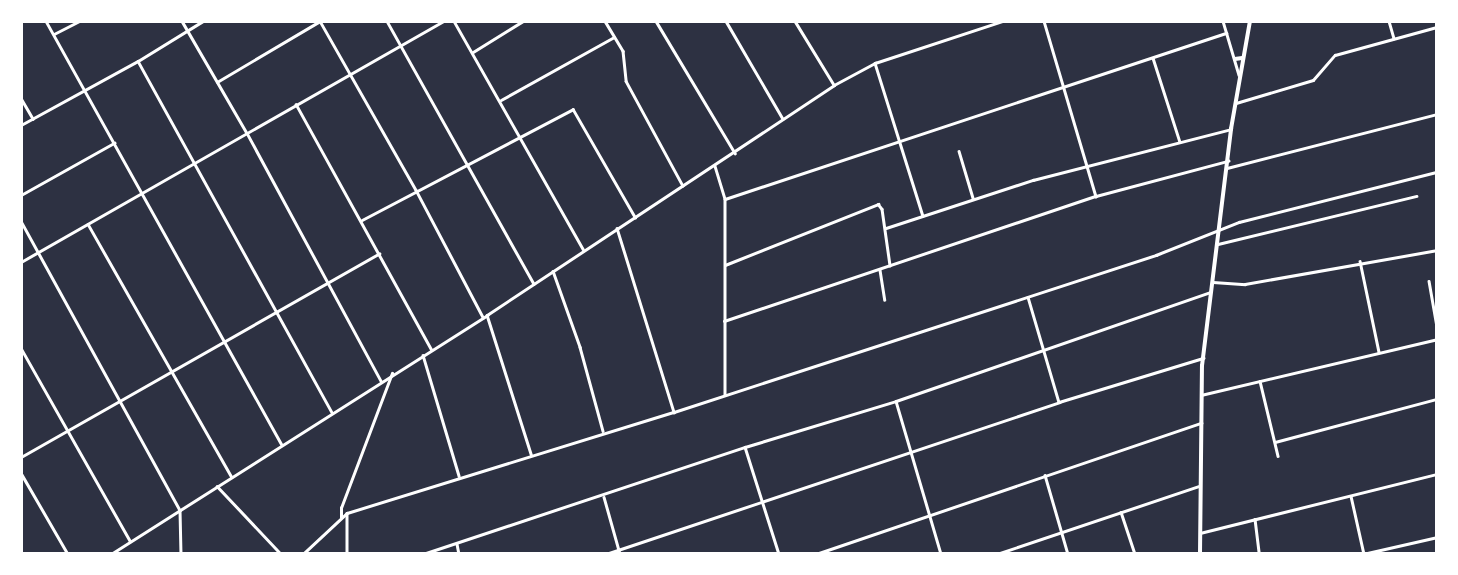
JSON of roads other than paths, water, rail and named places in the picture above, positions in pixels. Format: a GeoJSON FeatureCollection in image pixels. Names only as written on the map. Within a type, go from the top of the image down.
{"type":"FeatureCollection","features":[{"type":"Feature","properties":{"kind":"main road"},"geometry":{"type":"LineString","coordinates":[[1200,554],[1203,358],[1231,130],[1250,21]]}},
{"type":"Feature","properties":{"kind":"main road"},"geometry":{"type":"LineString","coordinates":[[1235,59],[1242,58]]}},
{"type":"Feature","properties":{"kind":"street"},"geometry":{"type":"LineString","coordinates":[[46,21],[281,444]]}},
{"type":"Feature","properties":{"kind":"street"},"geometry":{"type":"LineString","coordinates":[[54,35],[79,21]]}},
{"type":"Feature","properties":{"kind":"street"},"geometry":{"type":"LineString","coordinates":[[181,21],[247,133],[381,381]]}},
{"type":"Feature","properties":{"kind":"street"},"geometry":{"type":"LineString","coordinates":[[21,125],[138,61],[203,21]]}},
{"type":"Feature","properties":{"kind":"street"},"geometry":{"type":"LineString","coordinates":[[217,82],[320,21],[485,316],[531,454]]}},
{"type":"Feature","properties":{"kind":"street"},"geometry":{"type":"LineString","coordinates":[[387,21],[534,284]]}},
{"type":"Feature","properties":{"kind":"street"},"geometry":{"type":"LineString","coordinates":[[21,262],[444,21]]}},
{"type":"Feature","properties":{"kind":"street"},"geometry":{"type":"LineString","coordinates":[[454,21],[583,249]]}},
{"type":"Feature","properties":{"kind":"street"},"geometry":{"type":"LineString","coordinates":[[472,53],[523,21]]}},
{"type":"Feature","properties":{"kind":"street"},"geometry":{"type":"LineString","coordinates":[[604,21],[623,51],[626,81],[683,186]]}},
{"type":"Feature","properties":{"kind":"street"},"geometry":{"type":"LineString","coordinates":[[656,21],[735,153]]}},
{"type":"Feature","properties":{"kind":"street"},"geometry":{"type":"LineString","coordinates":[[726,21],[783,119]]}},
{"type":"Feature","properties":{"kind":"street"},"geometry":{"type":"LineString","coordinates":[[795,21],[834,85]]}},
{"type":"Feature","properties":{"kind":"street"},"geometry":{"type":"LineString","coordinates":[[111,554],[485,316],[834,85],[875,63],[1003,21]]}},
{"type":"Feature","properties":{"kind":"street"},"geometry":{"type":"LineString","coordinates":[[1044,21],[1096,196]]}},
{"type":"Feature","properties":{"kind":"street"},"geometry":{"type":"LineString","coordinates":[[1223,21],[1240,76]]}},
{"type":"Feature","properties":{"kind":"street"},"geometry":{"type":"LineString","coordinates":[[1389,21],[1395,39]]}},
{"type":"Feature","properties":{"kind":"street"},"geometry":{"type":"LineString","coordinates":[[1236,103],[1313,80],[1335,55],[1437,27]]}},
{"type":"Feature","properties":{"kind":"street"},"geometry":{"type":"LineString","coordinates":[[725,198],[1226,33]]}},
{"type":"Feature","properties":{"kind":"street"},"geometry":{"type":"LineString","coordinates":[[500,101],[614,37]]}},
{"type":"Feature","properties":{"kind":"street"},"geometry":{"type":"LineString","coordinates":[[1153,57],[1180,142]]}},
{"type":"Feature","properties":{"kind":"street"},"geometry":{"type":"LineString","coordinates":[[138,61],[332,412]]}},
{"type":"Feature","properties":{"kind":"street"},"geometry":{"type":"LineString","coordinates":[[875,63],[923,216]]}},
{"type":"Feature","properties":{"kind":"street"},"geometry":{"type":"LineString","coordinates":[[21,98],[33,119]]}},
{"type":"Feature","properties":{"kind":"street"},"geometry":{"type":"LineString","coordinates":[[296,104],[431,349]]}},
{"type":"Feature","properties":{"kind":"street"},"geometry":{"type":"LineString","coordinates":[[362,220],[520,135],[573,110],[635,217]]}},
{"type":"Feature","properties":{"kind":"street"},"geometry":{"type":"LineString","coordinates":[[1227,168],[1437,114]]}},
{"type":"Feature","properties":{"kind":"street"},"geometry":{"type":"LineString","coordinates":[[886,228],[973,198],[1231,130]]}},
{"type":"Feature","properties":{"kind":"street"},"geometry":{"type":"LineString","coordinates":[[21,195],[114,143]]}},
{"type":"Feature","properties":{"kind":"street"},"geometry":{"type":"LineString","coordinates":[[959,151],[973,198]]}},
{"type":"Feature","properties":{"kind":"street"},"geometry":{"type":"LineString","coordinates":[[724,321],[1096,196],[1228,161]]}},
{"type":"Feature","properties":{"kind":"street"},"geometry":{"type":"LineString","coordinates":[[715,166],[725,198],[725,395]]}},
{"type":"Feature","properties":{"kind":"street"},"geometry":{"type":"LineString","coordinates":[[303,554],[347,513],[603,431],[674,412],[1028,297],[1156,255],[1219,228],[1437,172]]}},
{"type":"Feature","properties":{"kind":"street"},"geometry":{"type":"LineString","coordinates":[[1217,244],[1416,196]]}},
{"type":"Feature","properties":{"kind":"street"},"geometry":{"type":"LineString","coordinates":[[725,265],[874,205],[881,206],[890,266]]}},
{"type":"Feature","properties":{"kind":"street"},"geometry":{"type":"LineString","coordinates":[[21,221],[180,510],[181,554]]}},
{"type":"Feature","properties":{"kind":"street"},"geometry":{"type":"LineString","coordinates":[[88,224],[231,477]]}},
{"type":"Feature","properties":{"kind":"street"},"geometry":{"type":"LineString","coordinates":[[617,228],[674,412]]}},
{"type":"Feature","properties":{"kind":"street"},"geometry":{"type":"LineString","coordinates":[[1213,282],[1245,284],[1360,261],[1437,250]]}},
{"type":"Feature","properties":{"kind":"street"},"geometry":{"type":"LineString","coordinates":[[21,457],[379,254]]}},
{"type":"Feature","properties":{"kind":"street"},"geometry":{"type":"LineString","coordinates":[[1360,261],[1379,352]]}},
{"type":"Feature","properties":{"kind":"street"},"geometry":{"type":"LineString","coordinates":[[880,270],[885,300]]}},
{"type":"Feature","properties":{"kind":"street"},"geometry":{"type":"LineString","coordinates":[[553,271],[580,347],[603,431]]}},
{"type":"Feature","properties":{"kind":"street"},"geometry":{"type":"LineString","coordinates":[[1429,281],[1437,327]]}},
{"type":"Feature","properties":{"kind":"street"},"geometry":{"type":"LineString","coordinates":[[423,554],[745,447],[896,401],[1211,291]]}},
{"type":"Feature","properties":{"kind":"street"},"geometry":{"type":"LineString","coordinates":[[1028,297],[1059,402]]}},
{"type":"Feature","properties":{"kind":"street"},"geometry":{"type":"LineString","coordinates":[[1201,395],[1437,339]]}},
{"type":"Feature","properties":{"kind":"street"},"geometry":{"type":"LineString","coordinates":[[21,348],[130,541]]}},
{"type":"Feature","properties":{"kind":"street"},"geometry":{"type":"LineString","coordinates":[[422,355],[460,476]]}},
{"type":"Feature","properties":{"kind":"street"},"geometry":{"type":"LineString","coordinates":[[606,554],[620,552],[1059,402],[1203,358]]}},
{"type":"Feature","properties":{"kind":"street"},"geometry":{"type":"LineString","coordinates":[[341,517],[341,508],[392,373]]}},
{"type":"Feature","properties":{"kind":"street"},"geometry":{"type":"LineString","coordinates":[[1260,381],[1278,456]]}},
{"type":"Feature","properties":{"kind":"street"},"geometry":{"type":"LineString","coordinates":[[1275,442],[1437,399]]}},
{"type":"Feature","properties":{"kind":"street"},"geometry":{"type":"LineString","coordinates":[[896,401],[941,554]]}},
{"type":"Feature","properties":{"kind":"street"},"geometry":{"type":"LineString","coordinates":[[816,554],[1201,423]]}},
{"type":"Feature","properties":{"kind":"street"},"geometry":{"type":"LineString","coordinates":[[745,447],[779,554]]}},
{"type":"Feature","properties":{"kind":"street"},"geometry":{"type":"LineString","coordinates":[[21,473],[68,554]]}},
{"type":"Feature","properties":{"kind":"street"},"geometry":{"type":"LineString","coordinates":[[1200,533],[1437,474]]}},
{"type":"Feature","properties":{"kind":"street"},"geometry":{"type":"LineString","coordinates":[[1045,475],[1068,554]]}},
{"type":"Feature","properties":{"kind":"street"},"geometry":{"type":"LineString","coordinates":[[997,554],[1201,485]]}},
{"type":"Feature","properties":{"kind":"street"},"geometry":{"type":"LineString","coordinates":[[217,486],[281,554]]}},
{"type":"Feature","properties":{"kind":"street"},"geometry":{"type":"LineString","coordinates":[[1351,495],[1363,554],[1437,537]]}},
{"type":"Feature","properties":{"kind":"street"},"geometry":{"type":"LineString","coordinates":[[604,496],[620,552]]}},
{"type":"Feature","properties":{"kind":"street"},"geometry":{"type":"LineString","coordinates":[[1122,512],[1135,554]]}},
{"type":"Feature","properties":{"kind":"street"},"geometry":{"type":"LineString","coordinates":[[347,513],[347,554]]}},
{"type":"Feature","properties":{"kind":"street"},"geometry":{"type":"LineString","coordinates":[[1255,519],[1259,554]]}},
{"type":"Feature","properties":{"kind":"street"},"geometry":{"type":"LineString","coordinates":[[457,544],[459,554]]}}]}
